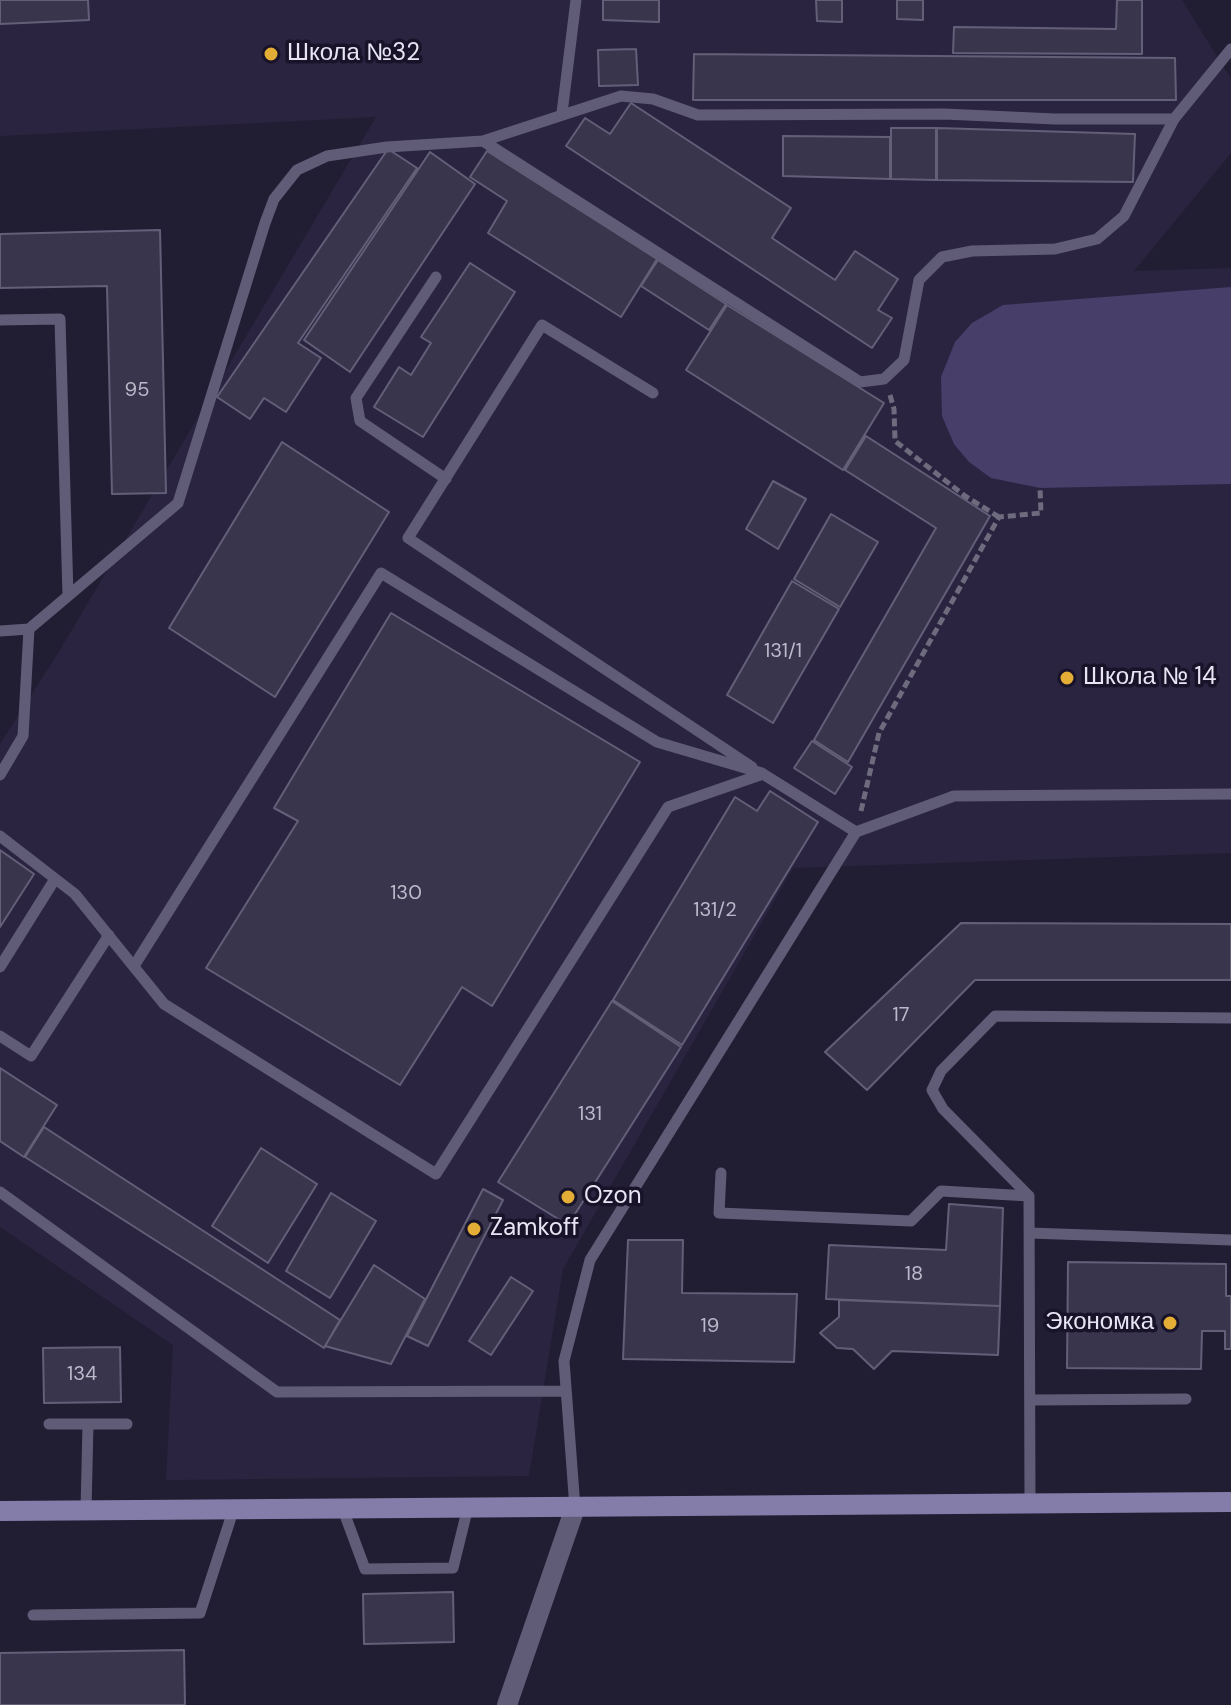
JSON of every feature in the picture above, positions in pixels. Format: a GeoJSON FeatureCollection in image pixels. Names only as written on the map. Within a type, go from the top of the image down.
{"type":"FeatureCollection","features":[{"type":"Feature","properties":{"kind":"main road"},"geometry":{"type":"LineString","coordinates":[[0,1511],[341,1506],[575,1508],[1231,1502]]}},
{"type":"Feature","properties":{"kind":"street"},"geometry":{"type":"LineString","coordinates":[[507,1705],[575,1508]]}},
{"type":"Feature","properties":{"kind":"lane"},"geometry":{"type":"LineString","coordinates":[[562,113],[576,0]]}},
{"type":"Feature","properties":{"kind":"lane"},"geometry":{"type":"LineString","coordinates":[[483,141],[860,382],[884,379],[904,360],[919,280],[942,257],[972,251],[1055,249],[1097,239],[1124,216],[1174,119],[1231,49]]}},
{"type":"Feature","properties":{"kind":"lane"},"geometry":{"type":"LineString","coordinates":[[0,631],[29,629],[178,503],[274,199],[297,170],[327,156],[387,147],[483,141],[621,96],[653,99],[698,115],[944,114],[1055,119],[1174,119]]}},
{"type":"Feature","properties":{"kind":"lane"},"geometry":{"type":"LineString","coordinates":[[436,277],[356,398],[360,421],[446,479]]}},
{"type":"Feature","properties":{"kind":"lane"},"geometry":{"type":"LineString","coordinates":[[0,320],[60,319],[68,596]]}},
{"type":"Feature","properties":{"kind":"lane"},"geometry":{"type":"LineString","coordinates":[[653,393],[542,325],[408,538],[763,774],[856,832]]}},
{"type":"Feature","properties":{"kind":"lane"},"geometry":{"type":"LineString","coordinates":[[134,966],[381,573],[657,742],[763,774]]}},
{"type":"Feature","properties":{"kind":"lane"},"geometry":{"type":"LineString","coordinates":[[0,775],[23,736],[29,629]]}},
{"type":"Feature","properties":{"kind":"lane"},"geometry":{"type":"LineString","coordinates":[[0,836],[75,894],[164,1004],[436,1174],[668,807],[763,774]]}},
{"type":"Feature","properties":{"kind":"lane"},"geometry":{"type":"LineString","coordinates":[[575,1508],[564,1361],[590,1260],[856,832],[954,796],[1231,794]]}},
{"type":"Feature","properties":{"kind":"lane"},"geometry":{"type":"LineString","coordinates":[[0,967],[55,879]]}},
{"type":"Feature","properties":{"kind":"lane"},"geometry":{"type":"LineString","coordinates":[[0,1036],[31,1056],[109,935]]}},
{"type":"Feature","properties":{"kind":"lane"},"geometry":{"type":"LineString","coordinates":[[1030,1503],[1029,1196],[943,1109],[932,1090],[941,1071],[995,1016],[1231,1018]]}},
{"type":"Feature","properties":{"kind":"lane"},"geometry":{"type":"LineString","coordinates":[[721,1173],[719,1213],[911,1221],[941,1191],[1029,1196]]}},
{"type":"Feature","properties":{"kind":"lane"},"geometry":{"type":"LineString","coordinates":[[0,1192],[277,1392],[566,1391]]}},
{"type":"Feature","properties":{"kind":"lane"},"geometry":{"type":"LineString","coordinates":[[1030,1233],[1231,1240]]}},
{"type":"Feature","properties":{"kind":"lane"},"geometry":{"type":"LineString","coordinates":[[1030,1400],[1186,1399]]}},
{"type":"Feature","properties":{"kind":"lane"},"geometry":{"type":"LineString","coordinates":[[49,1424],[127,1424]]}},
{"type":"Feature","properties":{"kind":"lane"},"geometry":{"type":"LineString","coordinates":[[86,1510],[88,1424]]}},
{"type":"Feature","properties":{"kind":"lane"},"geometry":{"type":"LineString","coordinates":[[341,1506],[365,1569],[453,1568],[468,1507]]}},
{"type":"Feature","properties":{"kind":"lane"},"geometry":{"type":"LineString","coordinates":[[33,1615],[200,1613],[234,1508]]}},
{"type":"Feature","properties":{"kind":"path"},"geometry":{"type":"LineString","coordinates":[[884,379],[894,409],[895,441],[965,496],[999,517],[1041,513],[1040,488]]}},
{"type":"Feature","properties":{"kind":"path"},"geometry":{"type":"LineString","coordinates":[[856,832],[879,733],[999,517]]}},
{"type":"Feature","properties":{"kind":"shaded area"},"geometry":{"type":"Polygon","coordinates":[[[0,0],[1182,0],[1231,79],[1231,153],[1134,271],[1231,268],[1231,853],[793,868],[563,1269],[529,1476],[166,1480],[173,1345],[0,1227],[0,744],[60,650],[376,117],[0,136],[0,0]]]}},
{"type":"Feature","properties":{"kind":"shaded area"},"geometry":{"type":"Polygon","coordinates":[[[1231,287],[1231,484],[1040,488],[991,478],[969,462],[954,444],[942,416],[941,377],[955,342],[972,323],[1003,305],[1231,287]]]}},
{"type":"Feature","properties":{"kind":"building"},"geometry":{"type":"Polygon","coordinates":[[[0,0],[88,0],[89,20],[0,24],[0,0]]]}},
{"type":"Feature","properties":{"kind":"building"},"geometry":{"type":"Polygon","coordinates":[[[603,0],[659,0],[659,22],[603,20],[603,0]]]}},
{"type":"Feature","properties":{"kind":"building"},"geometry":{"type":"Polygon","coordinates":[[[816,0],[842,0],[842,22],[817,21],[816,0]]]}},
{"type":"Feature","properties":{"kind":"building"},"geometry":{"type":"Polygon","coordinates":[[[897,0],[923,0],[923,20],[897,19],[897,0]]]}},
{"type":"Feature","properties":{"kind":"building"},"geometry":{"type":"Polygon","coordinates":[[[1117,0],[1142,0],[1142,54],[953,53],[954,27],[1116,29],[1117,0]]]}},
{"type":"Feature","properties":{"kind":"building"},"geometry":{"type":"Polygon","coordinates":[[[636,49],[638,85],[599,86],[598,50],[636,49]]]}},
{"type":"Feature","properties":{"kind":"building"},"geometry":{"type":"Polygon","coordinates":[[[694,54],[1175,58],[1176,100],[693,100],[694,54]]]}},
{"type":"Feature","properties":{"kind":"building"},"geometry":{"type":"Polygon","coordinates":[[[631,103],[791,208],[772,238],[835,280],[855,251],[898,279],[878,310],[892,318],[872,348],[566,146],[585,118],[610,134],[631,103]]]}},
{"type":"Feature","properties":{"kind":"building"},"geometry":{"type":"Polygon","coordinates":[[[891,128],[936,128],[936,180],[891,179],[891,128]]]}},
{"type":"Feature","properties":{"kind":"building"},"geometry":{"type":"Polygon","coordinates":[[[937,128],[1135,134],[1133,182],[937,180],[937,128]]]}},
{"type":"Feature","properties":{"kind":"building"},"geometry":{"type":"Polygon","coordinates":[[[783,136],[890,137],[890,179],[783,176],[783,136]]]}},
{"type":"Feature","properties":{"kind":"building"},"geometry":{"type":"Polygon","coordinates":[[[388,149],[417,168],[298,343],[321,358],[286,412],[264,398],[250,419],[217,397],[388,149]]]}},
{"type":"Feature","properties":{"kind":"building"},"geometry":{"type":"Polygon","coordinates":[[[487,151],[657,259],[621,317],[488,233],[507,201],[470,177],[487,151]]]}},
{"type":"Feature","properties":{"kind":"building"},"geometry":{"type":"Polygon","coordinates":[[[430,152],[475,184],[350,372],[304,340],[430,152]]]}},
{"type":"Feature","properties":{"kind":"building"},"geometry":{"type":"Polygon","coordinates":[[[160,230],[166,493],[112,494],[107,286],[0,288],[0,234],[160,230]]]}},
{"type":"Feature","properties":{"kind":"building"},"geometry":{"type":"Polygon","coordinates":[[[658,260],[726,304],[709,330],[641,286],[658,260]]]}},
{"type":"Feature","properties":{"kind":"building"},"geometry":{"type":"Polygon","coordinates":[[[470,263],[515,292],[423,437],[374,407],[399,367],[411,375],[431,343],[421,337],[470,263]]]}},
{"type":"Feature","properties":{"kind":"building"},"geometry":{"type":"Polygon","coordinates":[[[727,305],[884,403],[843,470],[686,370],[727,305]]]}},
{"type":"Feature","properties":{"kind":"building"},"geometry":{"type":"Polygon","coordinates":[[[866,436],[990,516],[848,762],[814,740],[936,528],[845,470],[866,436]]]}},
{"type":"Feature","properties":{"kind":"building"},"geometry":{"type":"Polygon","coordinates":[[[282,442],[389,512],[275,697],[169,628],[282,442]]]}},
{"type":"Feature","properties":{"kind":"building"},"geometry":{"type":"Polygon","coordinates":[[[773,481],[806,499],[778,549],[746,529],[773,481]]]}},
{"type":"Feature","properties":{"kind":"building"},"geometry":{"type":"Polygon","coordinates":[[[831,514],[878,542],[840,607],[794,579],[831,514]]]}},
{"type":"Feature","properties":{"kind":"building"},"geometry":{"type":"Polygon","coordinates":[[[792,581],[839,609],[773,723],[727,695],[792,581]]]}},
{"type":"Feature","properties":{"kind":"building"},"geometry":{"type":"Polygon","coordinates":[[[391,613],[640,762],[492,1006],[462,987],[400,1085],[206,968],[298,821],[274,808],[391,613]]]}},
{"type":"Feature","properties":{"kind":"building"},"geometry":{"type":"Polygon","coordinates":[[[812,741],[852,767],[835,794],[794,768],[812,741]]]}},
{"type":"Feature","properties":{"kind":"building"},"geometry":{"type":"Polygon","coordinates":[[[770,791],[818,822],[682,1045],[613,1000],[735,797],[757,811],[770,791]]]}},
{"type":"Feature","properties":{"kind":"building"},"geometry":{"type":"Polygon","coordinates":[[[0,850],[34,874],[0,927],[0,850]]]}},
{"type":"Feature","properties":{"kind":"building"},"geometry":{"type":"Polygon","coordinates":[[[961,923],[1231,924],[1231,980],[975,980],[867,1090],[825,1052],[961,923]]]}},
{"type":"Feature","properties":{"kind":"building"},"geometry":{"type":"Polygon","coordinates":[[[612,1001],[681,1047],[568,1225],[498,1182],[612,1001]]]}},
{"type":"Feature","properties":{"kind":"building"},"geometry":{"type":"Polygon","coordinates":[[[0,1068],[57,1105],[24,1157],[0,1141],[0,1068]]]}},
{"type":"Feature","properties":{"kind":"building"},"geometry":{"type":"Polygon","coordinates":[[[44,1127],[340,1320],[324,1348],[25,1157],[44,1127]]]}},
{"type":"Feature","properties":{"kind":"building"},"geometry":{"type":"Polygon","coordinates":[[[261,1148],[317,1184],[268,1263],[212,1226],[261,1148]]]}},
{"type":"Feature","properties":{"kind":"building"},"geometry":{"type":"Polygon","coordinates":[[[483,1189],[503,1200],[428,1346],[407,1336],[483,1189]]]}},
{"type":"Feature","properties":{"kind":"building"},"geometry":{"type":"Polygon","coordinates":[[[331,1193],[376,1221],[330,1298],[286,1271],[331,1193]]]}},
{"type":"Feature","properties":{"kind":"building"},"geometry":{"type":"Polygon","coordinates":[[[949,1204],[1003,1208],[1000,1306],[826,1299],[829,1245],[946,1250],[949,1204]]]}},
{"type":"Feature","properties":{"kind":"building"},"geometry":{"type":"Polygon","coordinates":[[[628,1240],[683,1240],[682,1293],[797,1294],[794,1362],[623,1359],[628,1240]]]}},
{"type":"Feature","properties":{"kind":"building"},"geometry":{"type":"Polygon","coordinates":[[[1068,1262],[1226,1264],[1226,1296],[1231,1296],[1231,1349],[1225,1349],[1225,1331],[1202,1331],[1201,1369],[1067,1368],[1068,1262]]]}},
{"type":"Feature","properties":{"kind":"building"},"geometry":{"type":"Polygon","coordinates":[[[374,1265],[425,1299],[391,1364],[325,1346],[374,1265]]]}},
{"type":"Feature","properties":{"kind":"building"},"geometry":{"type":"Polygon","coordinates":[[[511,1277],[533,1291],[491,1355],[469,1341],[511,1277]]]}},
{"type":"Feature","properties":{"kind":"building"},"geometry":{"type":"Polygon","coordinates":[[[839,1300],[1000,1306],[998,1355],[892,1351],[874,1369],[853,1349],[837,1348],[820,1333],[839,1317],[839,1300]]]}},
{"type":"Feature","properties":{"kind":"building"},"geometry":{"type":"Polygon","coordinates":[[[120,1347],[121,1402],[44,1403],[43,1348],[120,1347]]]}},
{"type":"Feature","properties":{"kind":"building"},"geometry":{"type":"Polygon","coordinates":[[[453,1592],[454,1642],[364,1644],[363,1594],[453,1592]]]}},
{"type":"Feature","properties":{"kind":"building"},"geometry":{"type":"Polygon","coordinates":[[[184,1650],[185,1705],[0,1705],[0,1653],[184,1650]]]}},
{"type":"Feature","properties":{"kind":"place","name":"Школа №32"},"geometry":{"type":"Point","coordinates":[271,54]}},
{"type":"Feature","properties":{"kind":"place","name":"Школа № 14"},"geometry":{"type":"Point","coordinates":[1067,678]}},
{"type":"Feature","properties":{"kind":"place","name":"Ozon"},"geometry":{"type":"Point","coordinates":[568,1197]}},
{"type":"Feature","properties":{"kind":"place","name":"Zamkoff"},"geometry":{"type":"Point","coordinates":[474,1229]}},
{"type":"Feature","properties":{"kind":"place","name":"Экономка"},"geometry":{"type":"Point","coordinates":[1170,1323]}}]}
